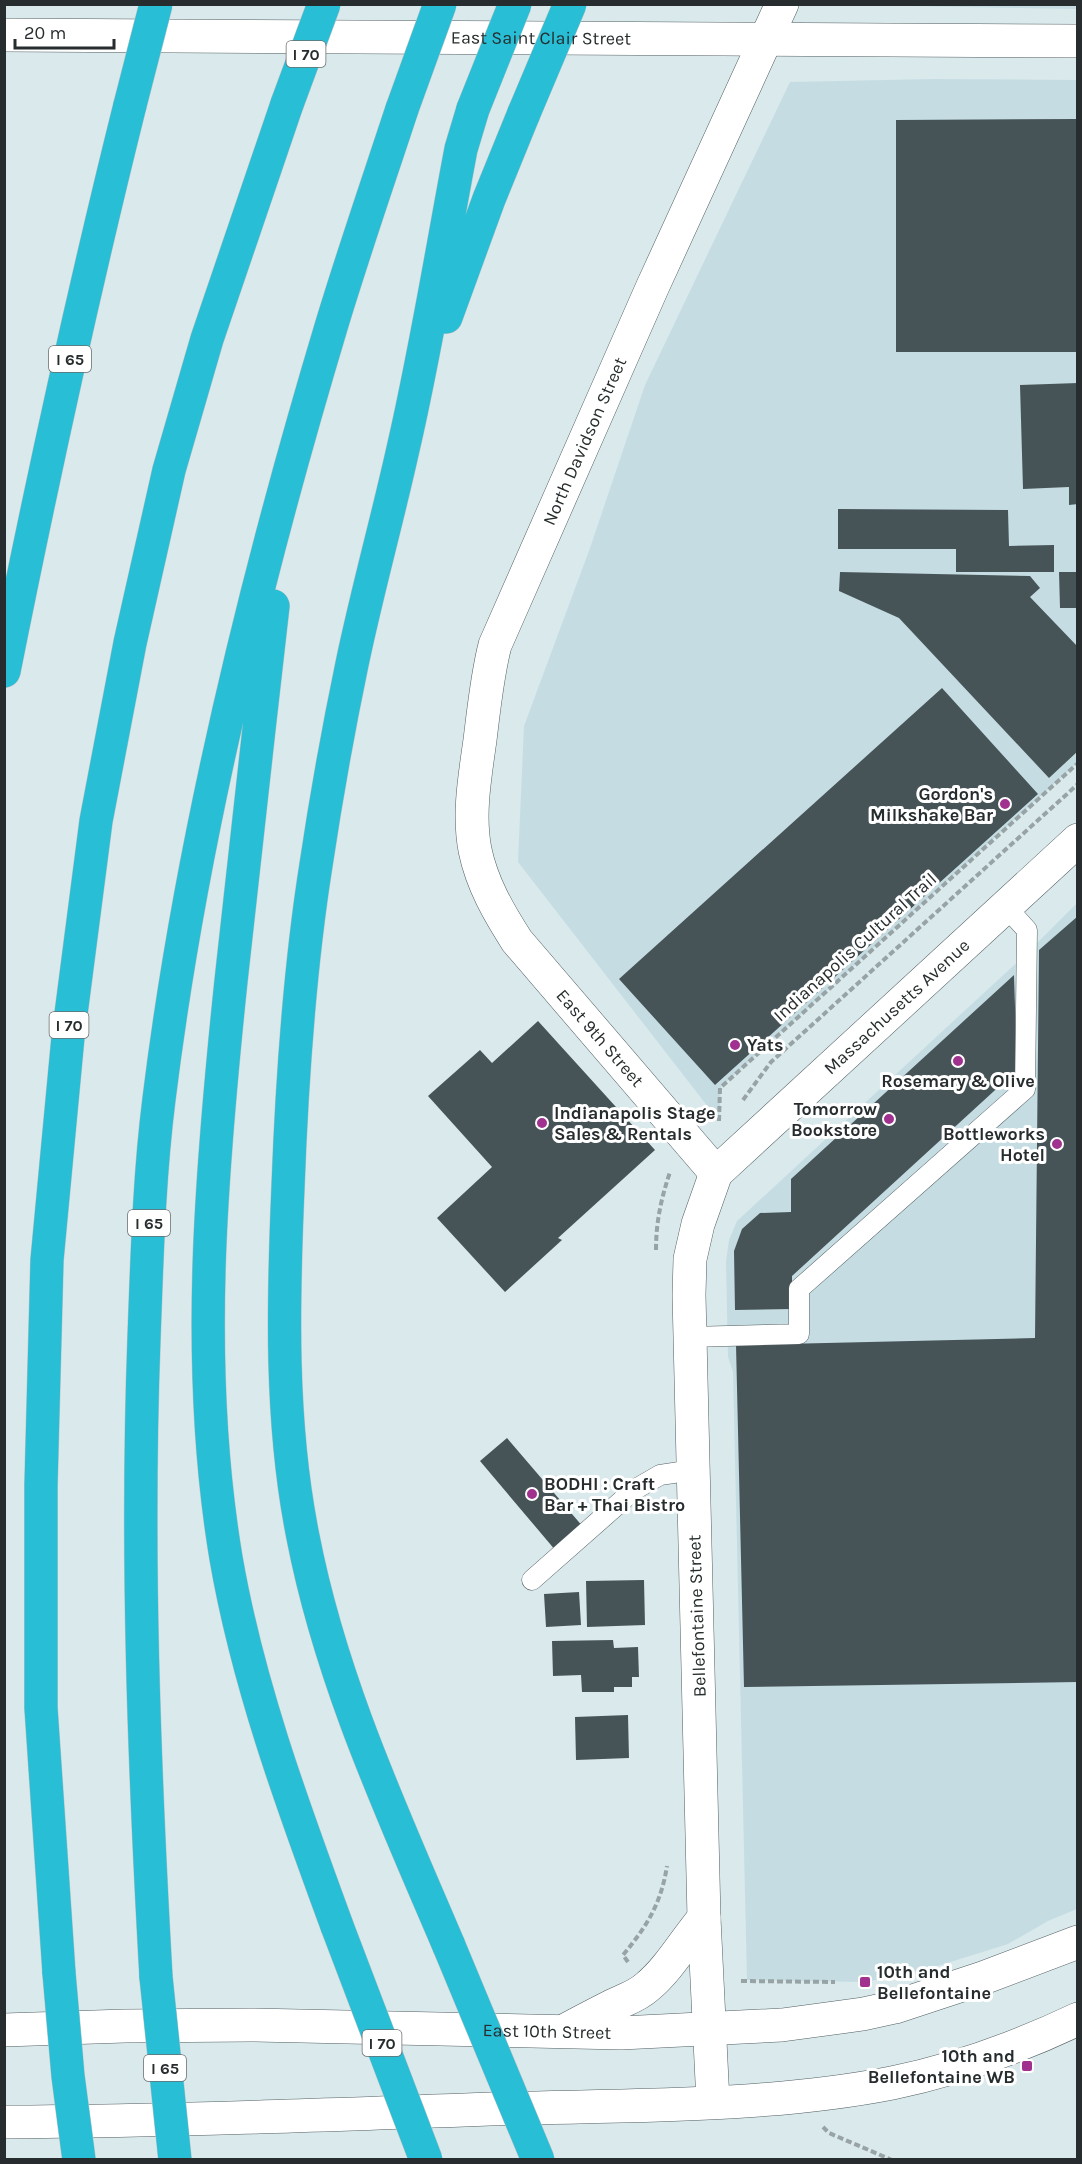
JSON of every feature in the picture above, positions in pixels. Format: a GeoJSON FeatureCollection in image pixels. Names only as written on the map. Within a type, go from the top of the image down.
{"type":"FeatureCollection","features":[{"type":"Feature","properties":{"kind":"highway","name":"I 65"},"geometry":{"type":"LineString","coordinates":[[4,670],[93,256],[156,4]]}},
{"type":"Feature","properties":{"kind":"highway","name":"I 70"},"geometry":{"type":"LineString","coordinates":[[78,2160],[59,1973],[41,1708],[41,1497],[47,1260],[68,1037],[96,821],[130,643],[169,470],[207,339],[287,104],[324,4]]}},
{"type":"Feature","properties":{"kind":"highway","name":"I 65"},"geometry":{"type":"LineString","coordinates":[[175,2160],[156,1977],[144,1742],[140,1500],[150,1195],[158,1103],[173,996],[193,884],[237,678],[287,482],[332,325],[402,109],[440,4]]}},
{"type":"Feature","properties":{"kind":"highway"},"geometry":{"type":"LineString","coordinates":[[515,4],[473,109],[461,149],[403,450],[350,674],[315,867],[294,1060],[286,1237],[285,1366],[293,1467],[302,1533],[317,1605],[338,1675],[364,1745],[538,2160]]}},
{"type":"Feature","properties":{"kind":"highway"},"geometry":{"type":"LineString","coordinates":[[403,450],[459,280],[524,113],[570,4]]}},
{"type":"Feature","properties":{"kind":"highway","name":"I 70"},"geometry":{"type":"LineString","coordinates":[[287,482],[226,1027],[216,1142],[209,1245],[208,1342],[218,1493],[226,1558],[239,1620],[262,1708],[291,1802],[426,2160]]}},
{"type":"Feature","properties":{"kind":"main road","name":"North Davidson Street"},"geometry":{"type":"LineString","coordinates":[[491,898],[475,849],[472,802],[489,670],[495,645],[652,288],[782,4]]}},
{"type":"Feature","properties":{"kind":"main road","name":"East Saint Clair Street"},"geometry":{"type":"LineString","coordinates":[[4,35],[1077,41]]}},
{"type":"Feature","properties":{"kind":"main road","name":"Massachusetts Avenue"},"geometry":{"type":"LineString","coordinates":[[716,1173],[1077,840]]}},
{"type":"Feature","properties":{"kind":"main road","name":"East 9th Street"},"geometry":{"type":"LineString","coordinates":[[491,898],[517,941],[716,1173]]}},
{"type":"Feature","properties":{"kind":"main road","name":"Bellefontaine Street"},"geometry":{"type":"LineString","coordinates":[[713,2102],[704,1918],[690,1259],[698,1224],[716,1173]]}},
{"type":"Feature","properties":{"kind":"main road"},"geometry":{"type":"LineString","coordinates":[[561,2033],[630,1999],[647,1987],[664,1971],[685,1940],[704,1918]]}},
{"type":"Feature","properties":{"kind":"main road","name":"East 10th Street"},"geometry":{"type":"LineString","coordinates":[[4,2030],[252,2025],[561,2033],[710,2029],[822,2021],[895,2007],[993,1974],[1077,1942]]}},
{"type":"Feature","properties":{"kind":"main road"},"geometry":{"type":"LineString","coordinates":[[4,2122],[135,2121],[713,2102],[809,2095],[881,2085],[921,2076],[1004,2050],[1077,2019]]}},
{"type":"Feature","properties":{"kind":"lane"},"geometry":{"type":"LineString","coordinates":[[690,1336],[800,1334],[799,1289],[1025,1089],[1027,930],[1006,906]]}},
{"type":"Feature","properties":{"kind":"lane"},"geometry":{"type":"LineString","coordinates":[[532,1580],[634,1490],[660,1476],[693,1470]]}},
{"type":"Feature","properties":{"kind":"path","name":"Indianapolis Cultural Trail"},"geometry":{"type":"LineString","coordinates":[[728,1114],[719,1121],[720,1088],[1077,763]]}},
{"type":"Feature","properties":{"kind":"path","name":"Indianapolis Cultural Trail"},"geometry":{"type":"LineString","coordinates":[[740,1102],[771,1062],[1077,784]]}},
{"type":"Feature","properties":{"kind":"shaded area"},"geometry":{"type":"Polygon","coordinates":[[[1077,4],[1078,9],[854,5],[1077,4]]]}},
{"type":"Feature","properties":{"kind":"shaded area"},"geometry":{"type":"Polygon","coordinates":[[[934,79],[1077,80],[1077,763],[721,1087],[719,1121],[518,862],[524,726],[590,548],[645,385],[790,82],[934,79]]]}},
{"type":"Feature","properties":{"kind":"shaded area"},"geometry":{"type":"Polygon","coordinates":[[[1077,903],[1077,1909],[1048,1921],[1008,1944],[925,1970],[865,1982],[747,1980],[733,1372],[728,1357],[726,1262],[729,1240],[737,1221],[1026,954],[1077,903]]]}},
{"type":"Feature","properties":{"kind":"building"},"geometry":{"type":"Polygon","coordinates":[[[1078,119],[1078,352],[896,352],[896,120],[1078,119]]]}},
{"type":"Feature","properties":{"kind":"building"},"geometry":{"type":"Polygon","coordinates":[[[1078,383],[1078,504],[1069,505],[1069,487],[1023,489],[1020,385],[1078,383]]]}},
{"type":"Feature","properties":{"kind":"building"},"geometry":{"type":"Polygon","coordinates":[[[838,509],[1008,510],[1009,546],[1054,545],[1054,572],[956,572],[956,549],[838,549],[838,509]]]}},
{"type":"Feature","properties":{"kind":"building"},"geometry":{"type":"Polygon","coordinates":[[[840,572],[1030,576],[1040,588],[1030,597],[1078,647],[1078,751],[1049,778],[899,618],[839,591],[840,572]]]}},
{"type":"Feature","properties":{"kind":"building"},"geometry":{"type":"Polygon","coordinates":[[[1059,572],[1078,572],[1078,608],[1060,608],[1059,572]]]}},
{"type":"Feature","properties":{"kind":"building"},"geometry":{"type":"Polygon","coordinates":[[[942,688],[1038,794],[715,1085],[619,979],[942,688]]]}},
{"type":"Feature","properties":{"kind":"building","name":"Bottleworks Hotel"},"geometry":{"type":"Polygon","coordinates":[[[1078,916],[1078,1682],[744,1687],[736,1345],[1035,1338],[1039,950],[1078,916]]]}},
{"type":"Feature","properties":{"kind":"building"},"geometry":{"type":"Polygon","coordinates":[[[1014,975],[1017,1070],[792,1276],[792,1309],[735,1310],[734,1251],[742,1229],[760,1213],[791,1212],[791,1179],[1014,975]]]}},
{"type":"Feature","properties":{"kind":"building","name":"Indianapolis Stage Sales & Rentals"},"geometry":{"type":"Polygon","coordinates":[[[538,1021],[655,1150],[558,1238],[562,1240],[505,1292],[437,1218],[492,1167],[428,1096],[480,1050],[492,1063],[538,1021]]]}},
{"type":"Feature","properties":{"kind":"building","name":"BODHI : Craft Bar + Thai Bistro"},"geometry":{"type":"Polygon","coordinates":[[[507,1438],[584,1528],[556,1551],[480,1461],[507,1438]]]}},
{"type":"Feature","properties":{"kind":"building"},"geometry":{"type":"Polygon","coordinates":[[[644,1580],[645,1625],[587,1627],[586,1581],[644,1580]]]}},
{"type":"Feature","properties":{"kind":"building"},"geometry":{"type":"Polygon","coordinates":[[[579,1592],[581,1625],[546,1627],[544,1594],[579,1592]]]}},
{"type":"Feature","properties":{"kind":"building"},"geometry":{"type":"Polygon","coordinates":[[[613,1640],[614,1648],[638,1647],[639,1677],[632,1677],[632,1687],[614,1687],[614,1692],[582,1692],[581,1675],[553,1676],[552,1641],[613,1640]]]}},
{"type":"Feature","properties":{"kind":"building"},"geometry":{"type":"Polygon","coordinates":[[[628,1715],[629,1758],[576,1760],[575,1717],[628,1715]]]}},
{"type":"Feature","properties":{"kind":"place","name":"Gordon's Milkshake Bar"},"geometry":{"type":"Point","coordinates":[1005,804]}},
{"type":"Feature","properties":{"kind":"place","name":"Yats"},"geometry":{"type":"Point","coordinates":[735,1045]}},
{"type":"Feature","properties":{"kind":"place","name":"Rosemary & Olive"},"geometry":{"type":"Point","coordinates":[958,1061]}},
{"type":"Feature","properties":{"kind":"place","name":"Tomorrow Bookstore"},"geometry":{"type":"Point","coordinates":[889,1119]}},
{"type":"Feature","properties":{"kind":"place","name":"Indianapolis Stage Sales & Rentals"},"geometry":{"type":"Point","coordinates":[542,1123]}},
{"type":"Feature","properties":{"kind":"place","name":"Bottleworks Hotel"},"geometry":{"type":"Point","coordinates":[1057,1144]}},
{"type":"Feature","properties":{"kind":"place","name":"BODHI : Craft Bar + Thai Bistro"},"geometry":{"type":"Point","coordinates":[532,1494]}},
{"type":"Feature","properties":{"kind":"place","name":"10th and Bellefontaine"},"geometry":{"type":"Point","coordinates":[865,1982]}},
{"type":"Feature","properties":{"kind":"place","name":"10th and Bellefontaine WB"},"geometry":{"type":"Point","coordinates":[1027,2066]}}]}
